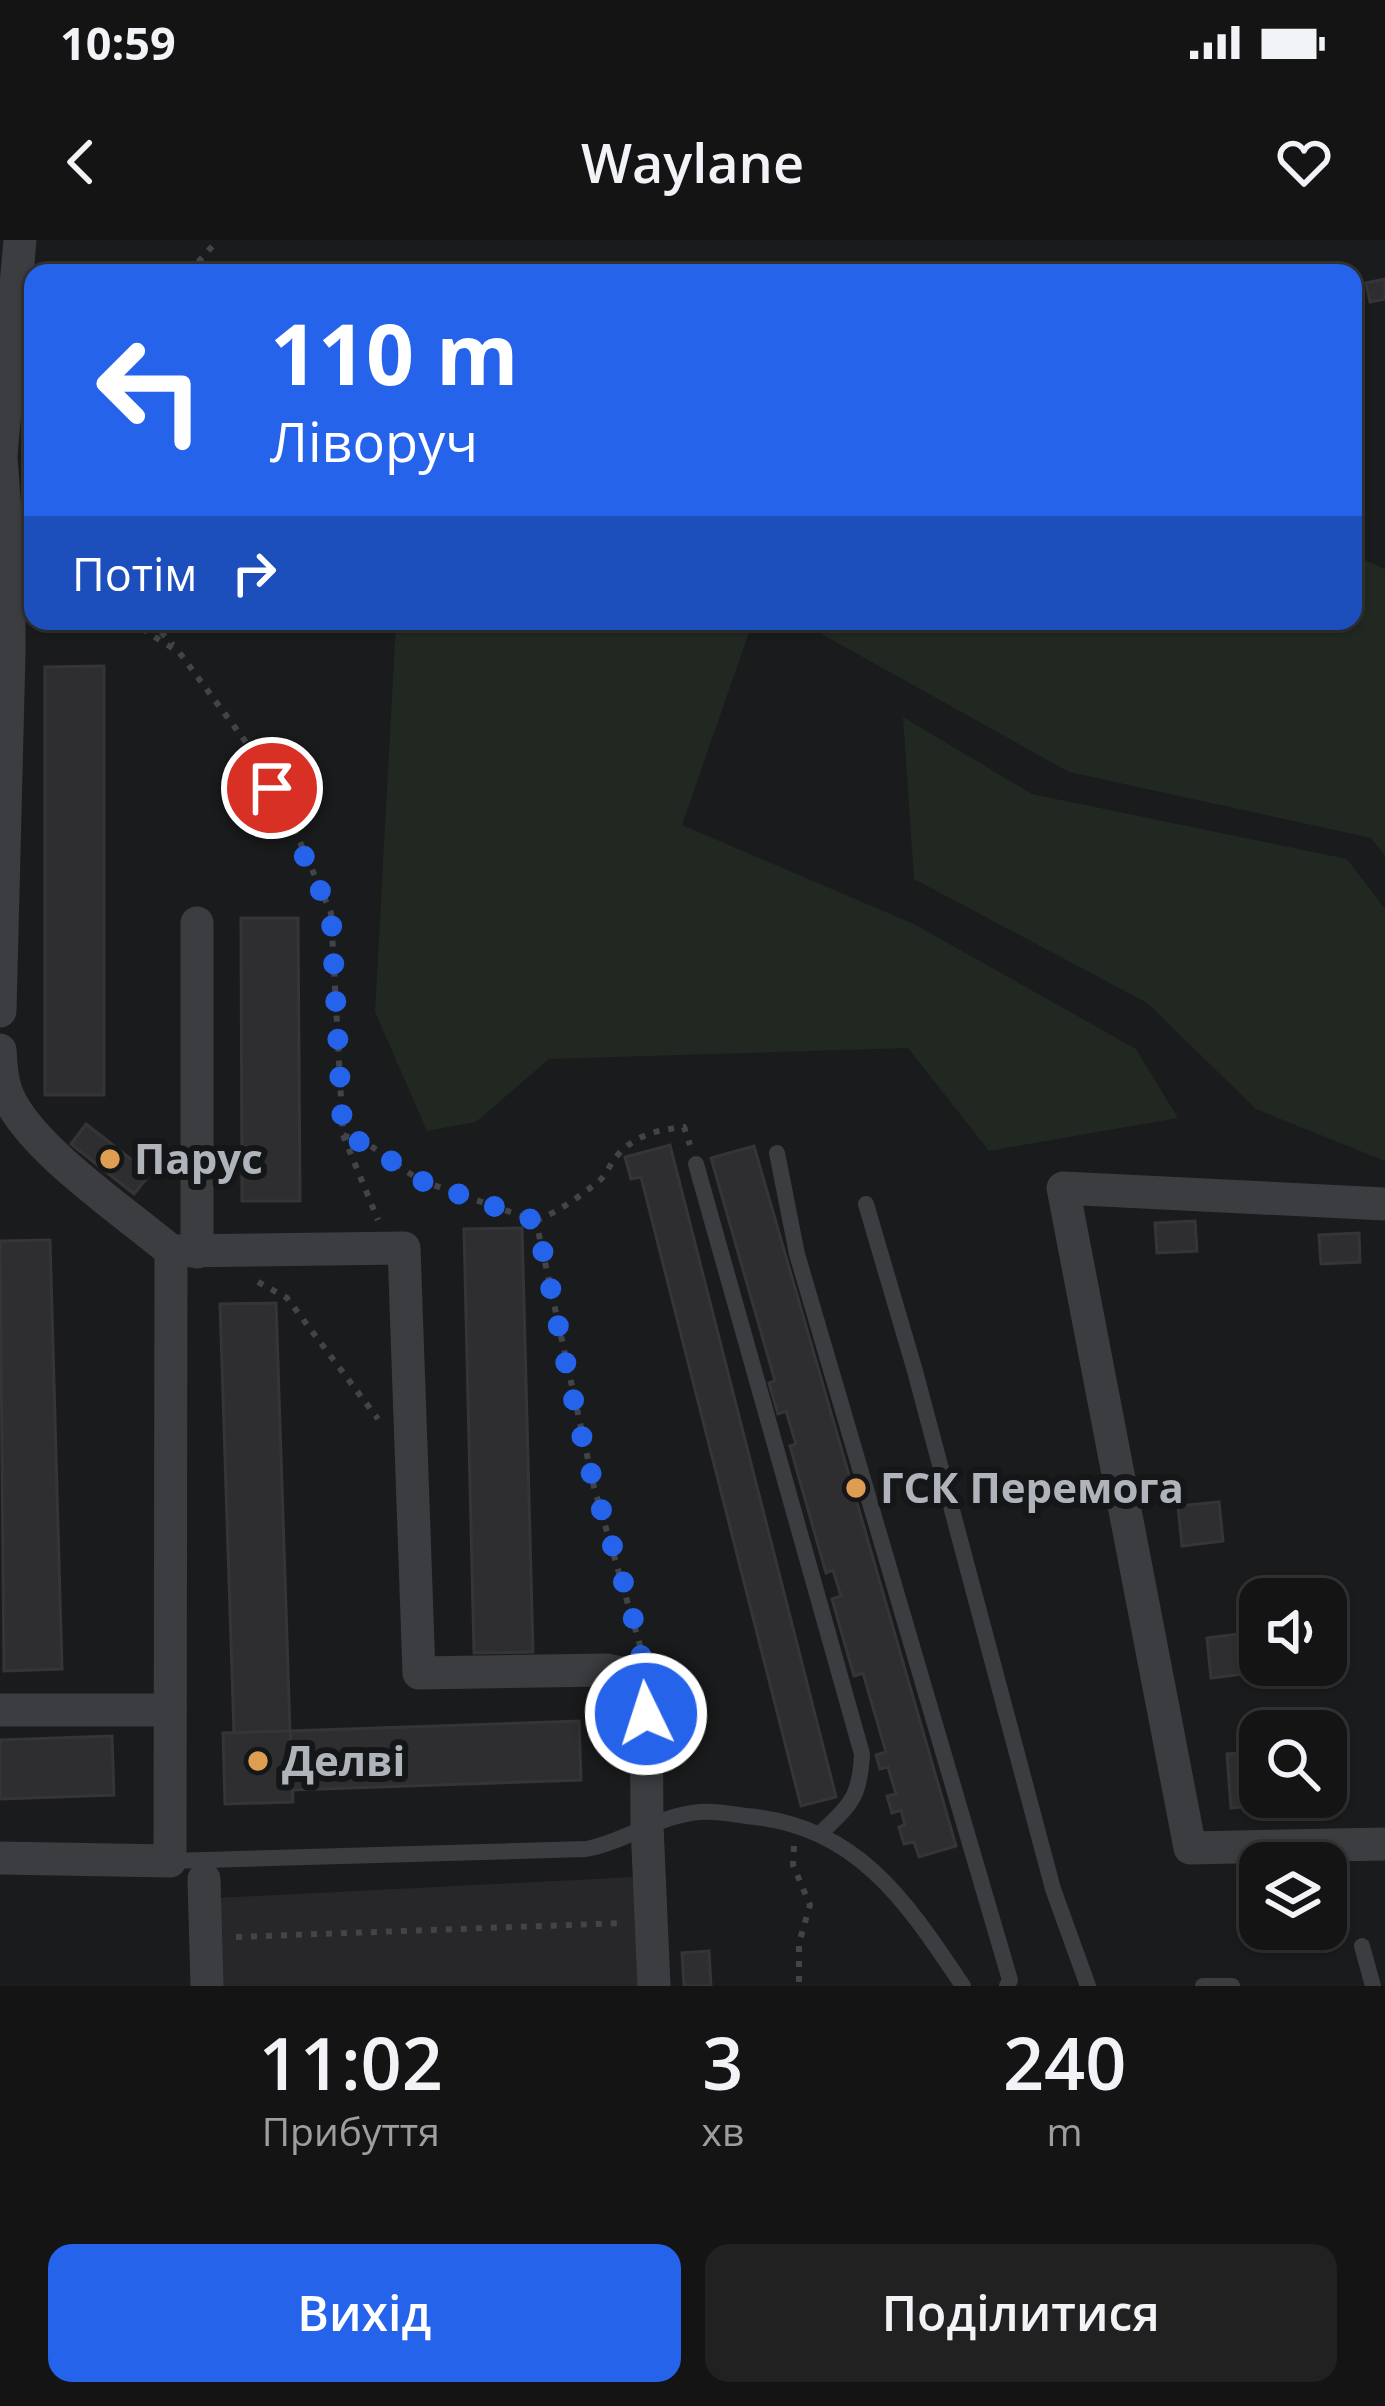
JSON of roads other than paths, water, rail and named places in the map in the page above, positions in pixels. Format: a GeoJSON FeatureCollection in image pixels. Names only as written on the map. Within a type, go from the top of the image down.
{"type":"FeatureCollection","features":[{"type":"Feature","properties":{"kind":"street"},"geometry":{"type":"LineString","coordinates":[[0,1011],[2,456],[20,240]]}},
{"type":"Feature","properties":{"kind":"street"},"geometry":{"type":"LineString","coordinates":[[0,1858],[170,1861],[170,1710],[194,1252],[197,923]]}},
{"type":"Feature","properties":{"kind":"street"},"geometry":{"type":"LineString","coordinates":[[0,1050],[7,1094],[20,1119],[42,1143],[194,1252],[404,1248],[419,1673],[606,1670],[646,1678],[654,1986]]}},
{"type":"Feature","properties":{"kind":"street"},"geometry":{"type":"LineString","coordinates":[[1385,1204],[1063,1188],[1190,1847],[1385,1844]]}},
{"type":"Feature","properties":{"kind":"street"},"geometry":{"type":"LineString","coordinates":[[0,1710],[170,1710]]}},
{"type":"Feature","properties":{"kind":"street"},"geometry":{"type":"LineString","coordinates":[[204,1879],[207,1986]]}},
{"type":"Feature","properties":{"kind":"lane"},"geometry":{"type":"LineString","coordinates":[[777,1153],[797,1253],[1010,1980],[1007,1986]]}},
{"type":"Feature","properties":{"kind":"lane"},"geometry":{"type":"LineString","coordinates":[[696,1164],[862,1754],[861,1785],[851,1804],[822,1832]]}},
{"type":"Feature","properties":{"kind":"lane"},"geometry":{"type":"LineString","coordinates":[[866,1204],[1053,1888],[1088,1986]]}},
{"type":"Feature","properties":{"kind":"lane"},"geometry":{"type":"LineString","coordinates":[[170,1861],[586,1849],[700,1812],[801,1825],[860,1856],[920,1921],[963,1986]]}},
{"type":"Feature","properties":{"kind":"lane"},"geometry":{"type":"LineString","coordinates":[[1362,1946],[1373,1986]]}},
{"type":"Feature","properties":{"kind":"lane"},"geometry":{"type":"LineString","coordinates":[[1203,1986],[1232,1986]]}},
{"type":"Feature","properties":{"kind":"place","name":"Парус"},"geometry":{"type":"Point","coordinates":[110,1159]}},
{"type":"Feature","properties":{"kind":"place","name":"ГСК Перемога"},"geometry":{"type":"Point","coordinates":[856,1488]}},
{"type":"Feature","properties":{"kind":"place","name":"Делві"},"geometry":{"type":"Point","coordinates":[258,1761]}}]}
